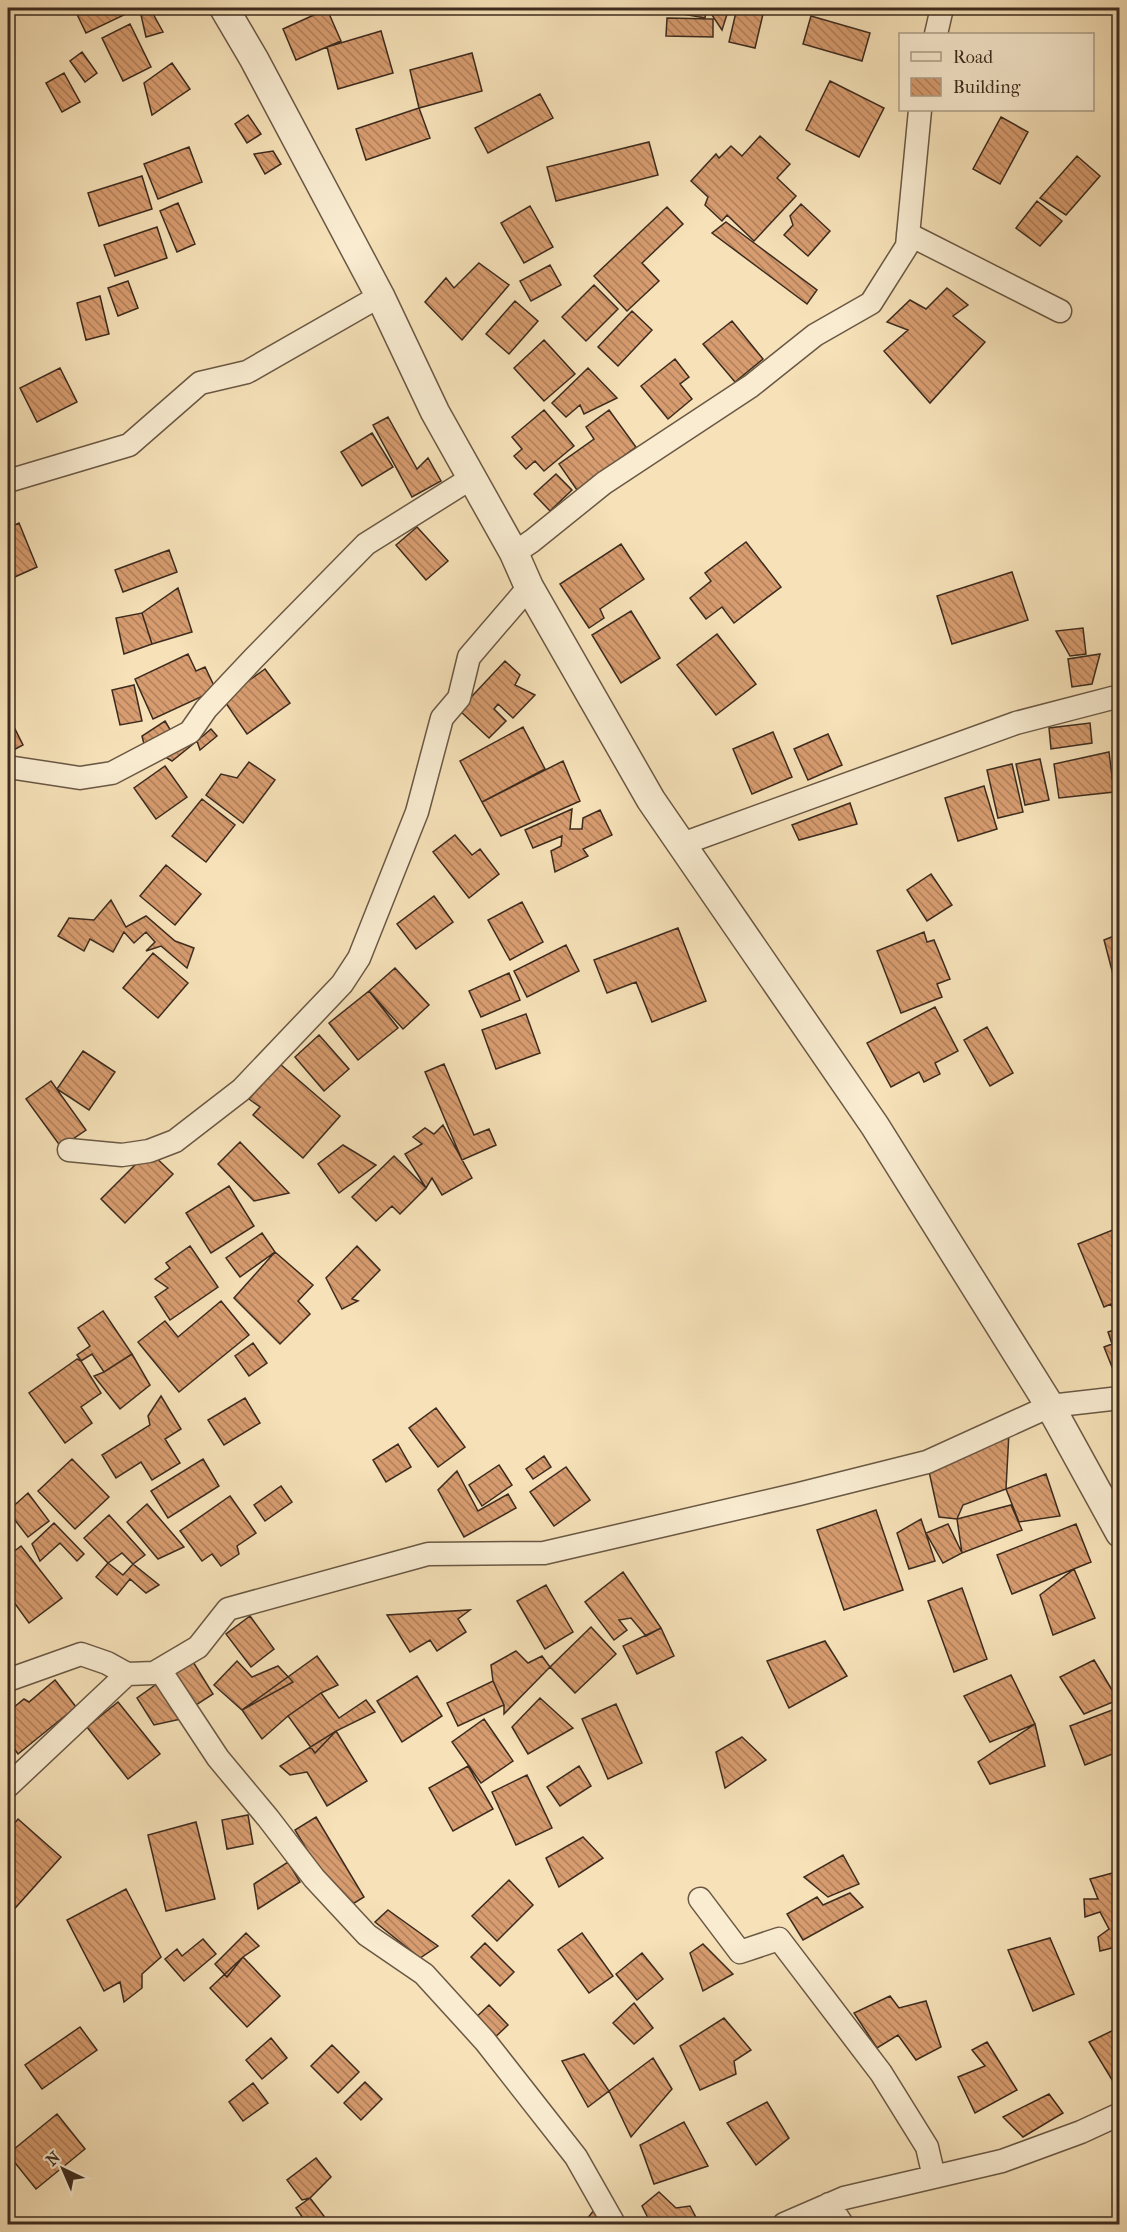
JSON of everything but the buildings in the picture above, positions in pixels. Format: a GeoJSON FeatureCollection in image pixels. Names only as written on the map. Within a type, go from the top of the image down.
{"type":"FeatureCollection","features":[{"type":"Feature","properties":{"kind":"street"},"geometry":{"type":"LineString","coordinates":[[224,8],[254,59],[380,296],[435,412],[473,477],[529,586],[651,800],[875,1126],[1050,1406],[1119,1533]]}},
{"type":"Feature","properties":{"kind":"street"},"geometry":{"type":"LineString","coordinates":[[936,33],[942,8]]}},
{"type":"Feature","properties":{"kind":"street"},"geometry":{"type":"LineString","coordinates":[[514,553],[604,483],[751,386],[815,335],[871,303],[907,246],[920,111]]}},
{"type":"Feature","properties":{"kind":"street"},"geometry":{"type":"LineString","coordinates":[[908,234],[1060,311]]}},
{"type":"Feature","properties":{"kind":"street"},"geometry":{"type":"LineString","coordinates":[[8,480],[129,445],[200,383],[247,372],[380,296]]}},
{"type":"Feature","properties":{"kind":"street"},"geometry":{"type":"LineString","coordinates":[[8,767],[80,778],[112,773],[190,732],[206,709],[366,544],[473,477]]}},
{"type":"Feature","properties":{"kind":"street"},"geometry":{"type":"LineString","coordinates":[[69,1150],[122,1155],[149,1151],[175,1141],[241,1090],[342,984],[359,958],[401,854],[417,812],[442,718],[459,698],[469,657],[529,586]]}},
{"type":"Feature","properties":{"kind":"street"},"geometry":{"type":"LineString","coordinates":[[682,844],[1016,723],[1119,696]]}},
{"type":"Feature","properties":{"kind":"street"},"geometry":{"type":"LineString","coordinates":[[8,1680],[81,1654],[107,1663],[127,1674],[154,1673],[198,1647],[228,1609],[428,1554],[544,1553],[822,1488],[927,1462],[1050,1406],[1119,1398]]}},
{"type":"Feature","properties":{"kind":"street"},"geometry":{"type":"LineString","coordinates":[[160,1670],[218,1758],[314,1878],[367,1935],[424,1974],[485,2041],[576,2157],[614,2224]]}},
{"type":"Feature","properties":{"kind":"street"},"geometry":{"type":"LineString","coordinates":[[8,1786],[127,1674]]}},
{"type":"Feature","properties":{"kind":"street"},"geometry":{"type":"LineString","coordinates":[[700,1899],[740,1952],[779,1939],[881,2073],[927,2147],[934,2177]]}},
{"type":"Feature","properties":{"kind":"street"},"geometry":{"type":"LineString","coordinates":[[784,2224],[844,2198],[1002,2161],[1081,2132],[1119,2114]]}},
{"type":"Feature","properties":{"kind":"street"},"geometry":{"type":"LineString","coordinates":[[829,2204],[842,2224]]}}]}
